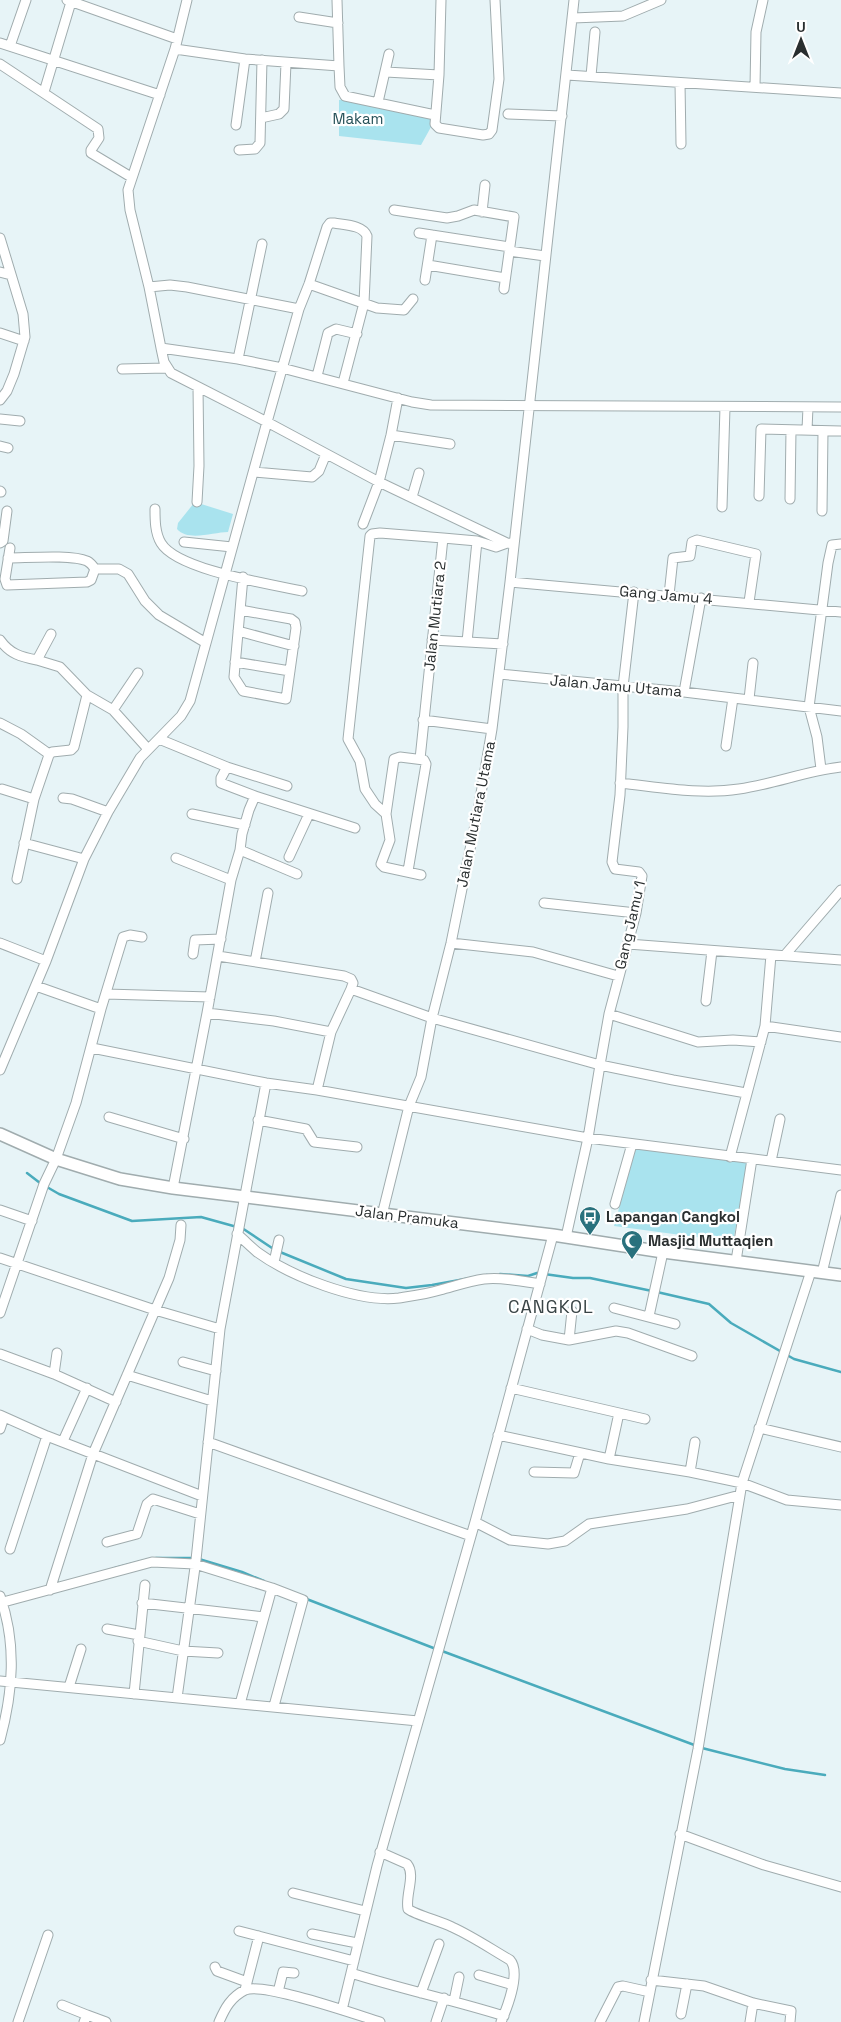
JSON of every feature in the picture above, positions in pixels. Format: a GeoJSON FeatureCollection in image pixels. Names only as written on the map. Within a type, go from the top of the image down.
{"type":"FeatureCollection","features":[{"type":"Feature","properties":{"kind":"main road","name":"Jalan Pramuka"},"geometry":{"type":"LineString","coordinates":[[0,1134],[56,1159],[120,1179],[173,1188],[553,1235],[663,1252],[841,1275]]}},
{"type":"Feature","properties":{"kind":"street"},"geometry":{"type":"LineString","coordinates":[[10,46],[26,0]]}},
{"type":"Feature","properties":{"kind":"street"},"geometry":{"type":"LineString","coordinates":[[186,0],[177,39],[160,95],[128,190],[130,210],[166,368],[171,373],[379,482],[510,544]]}},
{"type":"Feature","properties":{"kind":"street"},"geometry":{"type":"LineString","coordinates":[[338,0],[341,92],[345,96],[436,116]]}},
{"type":"Feature","properties":{"kind":"street"},"geometry":{"type":"LineString","coordinates":[[441,0],[439,75],[435,124],[440,128],[483,135],[489,134],[492,130],[499,80],[495,0]]}},
{"type":"Feature","properties":{"kind":"street","name":"Jalan Mutiara Utama"},"geometry":{"type":"LineString","coordinates":[[382,1215],[409,1106],[421,1076],[432,1018],[451,943],[479,805],[492,729],[510,582],[510,544],[568,75],[574,0]]}},
{"type":"Feature","properties":{"kind":"street"},"geometry":{"type":"LineString","coordinates":[[573,18],[623,16],[661,0]]}},
{"type":"Feature","properties":{"kind":"street"},"geometry":{"type":"LineString","coordinates":[[755,87],[755,49],[762,0]]}},
{"type":"Feature","properties":{"kind":"street"},"geometry":{"type":"LineString","coordinates":[[44,92],[69,1],[177,39]]}},
{"type":"Feature","properties":{"kind":"street"},"geometry":{"type":"LineString","coordinates":[[299,17],[338,23]]}},
{"type":"Feature","properties":{"kind":"street"},"geometry":{"type":"LineString","coordinates":[[591,76],[595,32]]}},
{"type":"Feature","properties":{"kind":"street"},"geometry":{"type":"LineString","coordinates":[[0,43],[160,95]]}},
{"type":"Feature","properties":{"kind":"street"},"geometry":{"type":"LineString","coordinates":[[174,49],[245,59],[339,66]]}},
{"type":"Feature","properties":{"kind":"street"},"geometry":{"type":"LineString","coordinates":[[378,102],[389,54]]}},
{"type":"Feature","properties":{"kind":"street"},"geometry":{"type":"LineString","coordinates":[[236,125],[245,59]]}},
{"type":"Feature","properties":{"kind":"street"},"geometry":{"type":"LineString","coordinates":[[239,150],[250,150],[258,147],[260,144],[262,60]]}},
{"type":"Feature","properties":{"kind":"street"},"geometry":{"type":"LineString","coordinates":[[261,118],[279,114],[284,110],[286,63]]}},
{"type":"Feature","properties":{"kind":"street"},"geometry":{"type":"LineString","coordinates":[[0,64],[98,129],[99,138],[90,150],[93,155],[131,177]]}},
{"type":"Feature","properties":{"kind":"street"},"geometry":{"type":"LineString","coordinates":[[386,72],[439,75]]}},
{"type":"Feature","properties":{"kind":"street"},"geometry":{"type":"LineString","coordinates":[[568,75],[841,93]]}},
{"type":"Feature","properties":{"kind":"street"},"geometry":{"type":"LineString","coordinates":[[680,83],[681,144]]}},
{"type":"Feature","properties":{"kind":"street"},"geometry":{"type":"LineString","coordinates":[[508,114],[562,116]]}},
{"type":"Feature","properties":{"kind":"street"},"geometry":{"type":"LineString","coordinates":[[482,212],[485,186]]}},
{"type":"Feature","properties":{"kind":"street"},"geometry":{"type":"LineString","coordinates":[[394,210],[447,218],[458,216],[468,211],[514,217],[504,289]]}},
{"type":"Feature","properties":{"kind":"street"},"geometry":{"type":"LineString","coordinates":[[0,1070],[46,961],[84,859],[108,812],[140,758],[181,716],[190,701],[299,309],[330,223],[361,229],[365,231],[367,236],[364,303],[343,384]]}},
{"type":"Feature","properties":{"kind":"street"},"geometry":{"type":"LineString","coordinates":[[420,233],[545,256]]}},
{"type":"Feature","properties":{"kind":"street"},"geometry":{"type":"LineString","coordinates":[[425,280],[432,235]]}},
{"type":"Feature","properties":{"kind":"street"},"geometry":{"type":"LineString","coordinates":[[0,238],[23,314],[24,341],[0,400]]}},
{"type":"Feature","properties":{"kind":"street"},"geometry":{"type":"LineString","coordinates":[[238,359],[262,244]]}},
{"type":"Feature","properties":{"kind":"street"},"geometry":{"type":"LineString","coordinates":[[428,265],[505,278]]}},
{"type":"Feature","properties":{"kind":"street"},"geometry":{"type":"LineString","coordinates":[[0,272],[11,275]]}},
{"type":"Feature","properties":{"kind":"street"},"geometry":{"type":"LineString","coordinates":[[309,284],[377,308],[404,310],[413,299]]}},
{"type":"Feature","properties":{"kind":"street"},"geometry":{"type":"LineString","coordinates":[[149,287],[170,285],[299,309]]}},
{"type":"Feature","properties":{"kind":"street"},"geometry":{"type":"LineString","coordinates":[[317,376],[328,333],[336,329],[357,334]]}},
{"type":"Feature","properties":{"kind":"street"},"geometry":{"type":"LineString","coordinates":[[0,333],[24,341]]}},
{"type":"Feature","properties":{"kind":"street"},"geometry":{"type":"LineString","coordinates":[[161,348],[238,359],[282,368],[430,405],[841,407]]}},
{"type":"Feature","properties":{"kind":"street"},"geometry":{"type":"LineString","coordinates":[[122,369],[166,368]]}},
{"type":"Feature","properties":{"kind":"street"},"geometry":{"type":"LineString","coordinates":[[197,502],[199,466],[198,387]]}},
{"type":"Feature","properties":{"kind":"street"},"geometry":{"type":"LineString","coordinates":[[363,524],[379,482],[398,398]]}},
{"type":"Feature","properties":{"kind":"street"},"geometry":{"type":"LineString","coordinates":[[722,507],[725,407]]}},
{"type":"Feature","properties":{"kind":"street"},"geometry":{"type":"LineString","coordinates":[[807,430],[808,407]]}},
{"type":"Feature","properties":{"kind":"street"},"geometry":{"type":"LineString","coordinates":[[0,419],[20,421]]}},
{"type":"Feature","properties":{"kind":"street"},"geometry":{"type":"LineString","coordinates":[[759,496],[761,429],[841,431]]}},
{"type":"Feature","properties":{"kind":"street"},"geometry":{"type":"LineString","coordinates":[[790,499],[791,430]]}},
{"type":"Feature","properties":{"kind":"street"},"geometry":{"type":"LineString","coordinates":[[822,511],[823,430]]}},
{"type":"Feature","properties":{"kind":"street"},"geometry":{"type":"LineString","coordinates":[[391,435],[450,444]]}},
{"type":"Feature","properties":{"kind":"street"},"geometry":{"type":"LineString","coordinates":[[254,472],[312,477],[319,471],[326,454]]}},
{"type":"Feature","properties":{"kind":"street"},"geometry":{"type":"LineString","coordinates":[[412,497],[419,473]]}},
{"type":"Feature","properties":{"kind":"street"},"geometry":{"type":"LineString","coordinates":[[154,509],[156,532],[161,543],[170,554],[226,574],[302,590]]}},
{"type":"Feature","properties":{"kind":"street"},"geometry":{"type":"LineString","coordinates":[[0,543],[3,541],[7,511]]}},
{"type":"Feature","properties":{"kind":"street"},"geometry":{"type":"LineString","coordinates":[[386,814],[375,804],[365,789],[360,761],[348,739],[370,536],[380,533],[478,541],[496,547],[510,544]]}},
{"type":"Feature","properties":{"kind":"street","name":"Jalan Mutiara 2"},"geometry":{"type":"LineString","coordinates":[[408,871],[426,764],[420,758],[443,538]]}},
{"type":"Feature","properties":{"kind":"street"},"geometry":{"type":"LineString","coordinates":[[669,595],[673,558],[690,556],[692,542],[697,540],[756,554],[749,602]]}},
{"type":"Feature","properties":{"kind":"street"},"geometry":{"type":"LineString","coordinates":[[467,642],[478,541]]}},
{"type":"Feature","properties":{"kind":"street"},"geometry":{"type":"LineString","coordinates":[[184,542],[232,547]]}},
{"type":"Feature","properties":{"kind":"street"},"geometry":{"type":"LineString","coordinates":[[821,770],[817,736],[808,707],[830,551],[832,545],[840,544]]}},
{"type":"Feature","properties":{"kind":"street"},"geometry":{"type":"LineString","coordinates":[[10,548],[4,579],[7,584],[87,582],[91,580],[95,569]]}},
{"type":"Feature","properties":{"kind":"street"},"geometry":{"type":"LineString","coordinates":[[8,558],[85,560],[91,563],[95,569]]}},
{"type":"Feature","properties":{"kind":"street"},"geometry":{"type":"LineString","coordinates":[[95,569],[119,569],[128,574],[145,601],[159,615],[206,643]]}},
{"type":"Feature","properties":{"kind":"street"},"geometry":{"type":"LineString","coordinates":[[240,610],[291,619],[295,622],[296,628],[288,697],[283,700],[242,691],[234,676],[242,578]]}},
{"type":"Feature","properties":{"kind":"street","name":"Gang Jamu 4"},"geometry":{"type":"LineString","coordinates":[[510,582],[749,602],[841,612]]}},
{"type":"Feature","properties":{"kind":"street","name":"Gang Jamu 1"},"geometry":{"type":"LineString","coordinates":[[566,1237],[588,1138],[609,1014],[636,913],[642,873],[615,869],[612,862],[620,783],[623,727],[622,687],[634,592]]}},
{"type":"Feature","properties":{"kind":"street"},"geometry":{"type":"LineString","coordinates":[[684,692],[701,598]]}},
{"type":"Feature","properties":{"kind":"street"},"geometry":{"type":"LineString","coordinates":[[238,631],[294,646]]}},
{"type":"Feature","properties":{"kind":"street"},"geometry":{"type":"LineString","coordinates":[[37,660],[51,634]]}},
{"type":"Feature","properties":{"kind":"street"},"geometry":{"type":"LineString","coordinates":[[0,640],[11,652],[20,657],[60,667],[87,695],[113,710],[148,748]]}},
{"type":"Feature","properties":{"kind":"street"},"geometry":{"type":"LineString","coordinates":[[432,640],[503,644]]}},
{"type":"Feature","properties":{"kind":"street"},"geometry":{"type":"LineString","coordinates":[[235,662],[290,671]]}},
{"type":"Feature","properties":{"kind":"street"},"geometry":{"type":"LineString","coordinates":[[749,699],[753,663]]}},
{"type":"Feature","properties":{"kind":"street"},"geometry":{"type":"LineString","coordinates":[[113,710],[138,673]]}},
{"type":"Feature","properties":{"kind":"street","name":"Jalan Jamu Utama"},"geometry":{"type":"LineString","coordinates":[[498,674],[749,699],[841,712]]}},
{"type":"Feature","properties":{"kind":"street"},"geometry":{"type":"LineString","coordinates":[[0,724],[21,734],[49,754],[71,750],[74,747],[87,695]]}},
{"type":"Feature","properties":{"kind":"street"},"geometry":{"type":"LineString","coordinates":[[726,746],[733,698]]}},
{"type":"Feature","properties":{"kind":"street"},"geometry":{"type":"LineString","coordinates":[[424,720],[492,729]]}},
{"type":"Feature","properties":{"kind":"street"},"geometry":{"type":"LineString","coordinates":[[159,739],[227,767],[287,786]]}},
{"type":"Feature","properties":{"kind":"street"},"geometry":{"type":"LineString","coordinates":[[17,879],[34,799],[49,754]]}},
{"type":"Feature","properties":{"kind":"street"},"geometry":{"type":"LineString","coordinates":[[420,758],[400,757],[394,759],[386,814],[390,840],[381,864],[384,867],[421,875]]}},
{"type":"Feature","properties":{"kind":"street"},"geometry":{"type":"LineString","coordinates":[[227,767],[221,778],[222,783],[255,796],[354,828]]}},
{"type":"Feature","properties":{"kind":"street"},"geometry":{"type":"LineString","coordinates":[[620,783],[712,791],[748,787],[841,767]]}},
{"type":"Feature","properties":{"kind":"street"},"geometry":{"type":"LineString","coordinates":[[1,790],[34,799]]}},
{"type":"Feature","properties":{"kind":"street"},"geometry":{"type":"LineString","coordinates":[[173,1188],[198,1068],[231,880],[245,825],[255,796]]}},
{"type":"Feature","properties":{"kind":"street"},"geometry":{"type":"LineString","coordinates":[[63,798],[72,799],[108,812]]}},
{"type":"Feature","properties":{"kind":"street"},"geometry":{"type":"LineString","coordinates":[[192,814],[245,825]]}},
{"type":"Feature","properties":{"kind":"street"},"geometry":{"type":"LineString","coordinates":[[289,858],[309,814]]}},
{"type":"Feature","properties":{"kind":"street"},"geometry":{"type":"LineString","coordinates":[[24,843],[84,859]]}},
{"type":"Feature","properties":{"kind":"street"},"geometry":{"type":"LineString","coordinates":[[240,850],[297,874]]}},
{"type":"Feature","properties":{"kind":"street"},"geometry":{"type":"LineString","coordinates":[[176,858],[231,880]]}},
{"type":"Feature","properties":{"kind":"street"},"geometry":{"type":"LineString","coordinates":[[785,955],[841,890]]}},
{"type":"Feature","properties":{"kind":"street"},"geometry":{"type":"LineString","coordinates":[[255,962],[268,893]]}},
{"type":"Feature","properties":{"kind":"street"},"geometry":{"type":"LineString","coordinates":[[544,903],[636,913]]}},
{"type":"Feature","properties":{"kind":"street"},"geometry":{"type":"LineString","coordinates":[[0,1313],[43,1188],[56,1159],[76,1103],[101,1009],[123,937],[130,935],[142,937]]}},
{"type":"Feature","properties":{"kind":"street"},"geometry":{"type":"LineString","coordinates":[[193,954],[196,940],[221,939]]}},
{"type":"Feature","properties":{"kind":"street"},"geometry":{"type":"LineString","coordinates":[[0,943],[46,961]]}},
{"type":"Feature","properties":{"kind":"street"},"geometry":{"type":"LineString","coordinates":[[451,943],[533,952],[618,976]]}},
{"type":"Feature","properties":{"kind":"street"},"geometry":{"type":"LineString","coordinates":[[628,944],[841,960]]}},
{"type":"Feature","properties":{"kind":"street"},"geometry":{"type":"LineString","coordinates":[[706,1001],[712,951]]}},
{"type":"Feature","properties":{"kind":"street"},"geometry":{"type":"LineString","coordinates":[[730,1157],[761,1042],[771,955]]}},
{"type":"Feature","properties":{"kind":"street"},"geometry":{"type":"LineString","coordinates":[[218,956],[344,976],[351,979],[353,983],[351,989],[331,1032],[317,1090]]}},
{"type":"Feature","properties":{"kind":"street"},"geometry":{"type":"LineString","coordinates":[[36,986],[101,1009]]}},
{"type":"Feature","properties":{"kind":"street"},"geometry":{"type":"LineString","coordinates":[[351,989],[432,1018],[600,1065],[746,1092]]}},
{"type":"Feature","properties":{"kind":"street"},"geometry":{"type":"LineString","coordinates":[[106,994],[210,997]]}},
{"type":"Feature","properties":{"kind":"street"},"geometry":{"type":"LineString","coordinates":[[207,1013],[274,1021],[331,1032]]}},
{"type":"Feature","properties":{"kind":"street"},"geometry":{"type":"LineString","coordinates":[[609,1014],[698,1042],[733,1040],[761,1042]]}},
{"type":"Feature","properties":{"kind":"street"},"geometry":{"type":"LineString","coordinates":[[764,1026],[841,1037]]}},
{"type":"Feature","properties":{"kind":"street"},"geometry":{"type":"LineString","coordinates":[[92,1048],[266,1082],[588,1138],[841,1170]]}},
{"type":"Feature","properties":{"kind":"street"},"geometry":{"type":"LineString","coordinates":[[177,1698],[195,1560],[220,1329],[266,1082]]}},
{"type":"Feature","properties":{"kind":"street"},"geometry":{"type":"LineString","coordinates":[[109,1117],[184,1139]]}},
{"type":"Feature","properties":{"kind":"street"},"geometry":{"type":"LineString","coordinates":[[770,1161],[780,1119]]}},
{"type":"Feature","properties":{"kind":"street"},"geometry":{"type":"LineString","coordinates":[[258,1120],[306,1129],[314,1142],[357,1147]]}},
{"type":"Feature","properties":{"kind":"street"},"geometry":{"type":"LineString","coordinates":[[615,1204],[632,1144]]}},
{"type":"Feature","properties":{"kind":"street"},"geometry":{"type":"LineString","coordinates":[[736,1261],[752,1159]]}},
{"type":"Feature","properties":{"kind":"street"},"geometry":{"type":"LineString","coordinates":[[644,2022],[698,1746],[742,1483],[781,1360],[817,1272],[841,1195]]}},
{"type":"Feature","properties":{"kind":"street"},"geometry":{"type":"LineString","coordinates":[[0,1210],[32,1221]]}},
{"type":"Feature","properties":{"kind":"street"},"geometry":{"type":"LineString","coordinates":[[50,1590],[93,1454],[172,1270],[180,1240],[181,1225]]}},
{"type":"Feature","properties":{"kind":"street"},"geometry":{"type":"LineString","coordinates":[[238,1230],[257,1252],[274,1262],[329,1286],[372,1299],[398,1298],[438,1291],[468,1281],[486,1278],[506,1279],[542,1276]]}},
{"type":"Feature","properties":{"kind":"street"},"geometry":{"type":"LineString","coordinates":[[342,2010],[380,1852],[475,1522],[553,1235]]}},
{"type":"Feature","properties":{"kind":"street"},"geometry":{"type":"LineString","coordinates":[[274,1262],[279,1240]]}},
{"type":"Feature","properties":{"kind":"street"},"geometry":{"type":"LineString","coordinates":[[649,1316],[663,1252]]}},
{"type":"Feature","properties":{"kind":"street"},"geometry":{"type":"LineString","coordinates":[[0,1258],[155,1310],[220,1329]]}},
{"type":"Feature","properties":{"kind":"street"},"geometry":{"type":"LineString","coordinates":[[614,1308],[675,1324]]}},
{"type":"Feature","properties":{"kind":"street"},"geometry":{"type":"LineString","coordinates":[[569,1340],[572,1311]]}},
{"type":"Feature","properties":{"kind":"street"},"geometry":{"type":"LineString","coordinates":[[527,1329],[542,1335],[569,1340],[616,1331],[628,1333],[692,1356]]}},
{"type":"Feature","properties":{"kind":"street"},"geometry":{"type":"LineString","coordinates":[[54,1374],[57,1353]]}},
{"type":"Feature","properties":{"kind":"street"},"geometry":{"type":"LineString","coordinates":[[0,1354],[54,1374],[116,1402]]}},
{"type":"Feature","properties":{"kind":"street"},"geometry":{"type":"LineString","coordinates":[[183,1362],[216,1371]]}},
{"type":"Feature","properties":{"kind":"street"},"geometry":{"type":"LineString","coordinates":[[128,1374],[212,1401]]}},
{"type":"Feature","properties":{"kind":"street"},"geometry":{"type":"LineString","coordinates":[[62,1441],[87,1388]]}},
{"type":"Feature","properties":{"kind":"street"},"geometry":{"type":"LineString","coordinates":[[511,1388],[645,1419]]}},
{"type":"Feature","properties":{"kind":"street"},"geometry":{"type":"LineString","coordinates":[[609,1459],[619,1413]]}},
{"type":"Feature","properties":{"kind":"street"},"geometry":{"type":"LineString","coordinates":[[0,1429],[2,1416],[46,1436],[202,1496]]}},
{"type":"Feature","properties":{"kind":"street"},"geometry":{"type":"LineString","coordinates":[[759,1428],[841,1447]]}},
{"type":"Feature","properties":{"kind":"street"},"geometry":{"type":"LineString","coordinates":[[498,1435],[609,1459],[690,1472],[742,1483],[787,1500],[841,1505]]}},
{"type":"Feature","properties":{"kind":"street"},"geometry":{"type":"LineString","coordinates":[[10,1549],[46,1436]]}},
{"type":"Feature","properties":{"kind":"street"},"geometry":{"type":"LineString","coordinates":[[208,1442],[471,1536]]}},
{"type":"Feature","properties":{"kind":"street"},"geometry":{"type":"LineString","coordinates":[[690,1472],[695,1442]]}},
{"type":"Feature","properties":{"kind":"street"},"geometry":{"type":"LineString","coordinates":[[534,1472],[574,1473],[580,1453]]}},
{"type":"Feature","properties":{"kind":"street"},"geometry":{"type":"LineString","coordinates":[[475,1522],[510,1540],[548,1544],[565,1541],[589,1524],[687,1509],[740,1495]]}},
{"type":"Feature","properties":{"kind":"street"},"geometry":{"type":"LineString","coordinates":[[107,1542],[137,1534],[147,1504],[152,1499],[200,1514]]}},
{"type":"Feature","properties":{"kind":"street"},"geometry":{"type":"LineString","coordinates":[[0,1740],[7,1682],[9,1627],[1,1601],[146,1564],[195,1560],[303,1600],[274,1706]]}},
{"type":"Feature","properties":{"kind":"street"},"geometry":{"type":"LineString","coordinates":[[134,1694],[145,1585]]}},
{"type":"Feature","properties":{"kind":"street"},"geometry":{"type":"LineString","coordinates":[[240,1704],[272,1588]]}},
{"type":"Feature","properties":{"kind":"street"},"geometry":{"type":"LineString","coordinates":[[142,1603],[264,1617]]}},
{"type":"Feature","properties":{"kind":"street"},"geometry":{"type":"LineString","coordinates":[[107,1629],[183,1651],[218,1653]]}},
{"type":"Feature","properties":{"kind":"street"},"geometry":{"type":"LineString","coordinates":[[69,1687],[81,1649]]}},
{"type":"Feature","properties":{"kind":"street"},"geometry":{"type":"LineString","coordinates":[[7,1682],[418,1721]]}},
{"type":"Feature","properties":{"kind":"street"},"geometry":{"type":"LineString","coordinates":[[680,1834],[764,1865],[841,1887]]}},
{"type":"Feature","properties":{"kind":"street"},"geometry":{"type":"LineString","coordinates":[[351,1973],[421,1993],[454,2000],[503,2019],[513,1985],[515,1969],[510,1960],[453,1927],[408,1909],[410,1867],[380,1852]]}},
{"type":"Feature","properties":{"kind":"street"},"geometry":{"type":"LineString","coordinates":[[293,1893],[365,1911]]}},
{"type":"Feature","properties":{"kind":"street"},"geometry":{"type":"LineString","coordinates":[[239,1930],[354,1960]]}},
{"type":"Feature","properties":{"kind":"street"},"geometry":{"type":"LineString","coordinates":[[312,1934],[357,1943]]}},
{"type":"Feature","properties":{"kind":"street"},"geometry":{"type":"LineString","coordinates":[[18,2022],[48,1935]]}},
{"type":"Feature","properties":{"kind":"street"},"geometry":{"type":"LineString","coordinates":[[219,2022],[229,2002],[246,1986],[259,1936]]}},
{"type":"Feature","properties":{"kind":"street"},"geometry":{"type":"LineString","coordinates":[[421,1993],[439,1944]]}},
{"type":"Feature","properties":{"kind":"street"},"geometry":{"type":"LineString","coordinates":[[215,1967],[216,1971],[252,1989],[278,1992],[380,2022]]}},
{"type":"Feature","properties":{"kind":"street"},"geometry":{"type":"LineString","coordinates":[[278,1992],[283,1972],[294,1973]]}},
{"type":"Feature","properties":{"kind":"street"},"geometry":{"type":"LineString","coordinates":[[479,1975],[513,1985]]}},
{"type":"Feature","properties":{"kind":"street"},"geometry":{"type":"LineString","coordinates":[[454,2000],[459,1978]]}},
{"type":"Feature","properties":{"kind":"street"},"geometry":{"type":"LineString","coordinates":[[651,1980],[704,1986],[753,2003],[791,2011],[790,2022]]}},
{"type":"Feature","properties":{"kind":"street"},"geometry":{"type":"LineString","coordinates":[[681,2014],[687,1984]]}},
{"type":"Feature","properties":{"kind":"street"},"geometry":{"type":"LineString","coordinates":[[600,2022],[618,1987],[622,1986],[650,1992]]}},
{"type":"Feature","properties":{"kind":"street"},"geometry":{"type":"LineString","coordinates":[[436,2022],[444,1998]]}},
{"type":"Feature","properties":{"kind":"street"},"geometry":{"type":"LineString","coordinates":[[750,2022],[753,2003]]}},
{"type":"Feature","properties":{"kind":"street"},"geometry":{"type":"LineString","coordinates":[[62,2005],[86,2019],[106,2022]]}},
{"type":"Feature","properties":{"kind":"green space","name":"Makam"},"geometry":{"type":"Polygon","coordinates":[[[349,98],[432,117],[431,127],[421,145],[339,136],[339,100],[349,98]]]}},
{"type":"Feature","properties":{"kind":"green space"},"geometry":{"type":"Polygon","coordinates":[[[194,503],[233,514],[228,532],[194,536],[182,533],[177,529],[178,523],[194,503]]]}},
{"type":"Feature","properties":{"kind":"green space","name":"Lapangan Cangkol"},"geometry":{"type":"Polygon","coordinates":[[[636,1148],[748,1162],[733,1242],[614,1226],[636,1148]]]}},
{"type":"Feature","properties":{"kind":"waterway"},"geometry":{"type":"LineString","coordinates":[[27,1173],[59,1194],[132,1221],[201,1217],[237,1227]]}},
{"type":"Feature","properties":{"kind":"waterway"},"geometry":{"type":"LineString","coordinates":[[242,1228],[275,1250]]}},
{"type":"Feature","properties":{"kind":"waterway"},"geometry":{"type":"LineString","coordinates":[[280,1252],[346,1279],[406,1288],[487,1275]]}},
{"type":"Feature","properties":{"kind":"waterway"},"geometry":{"type":"LineString","coordinates":[[500,1274],[528,1276],[537,1273],[573,1278],[590,1278],[652,1291]]}},
{"type":"Feature","properties":{"kind":"waterway"},"geometry":{"type":"LineString","coordinates":[[657,1292],[709,1304],[731,1323],[794,1359],[841,1372]]}},
{"type":"Feature","properties":{"kind":"waterway"},"geometry":{"type":"LineString","coordinates":[[156,1558],[193,1558]]}},
{"type":"Feature","properties":{"kind":"waterway"},"geometry":{"type":"LineString","coordinates":[[199,1559],[264,1581]]}},
{"type":"Feature","properties":{"kind":"waterway"},"geometry":{"type":"LineString","coordinates":[[115,1568],[146,1560]]}},
{"type":"Feature","properties":{"kind":"waterway"},"geometry":{"type":"LineString","coordinates":[[304,1598],[436,1649]]}},
{"type":"Feature","properties":{"kind":"waterway"},"geometry":{"type":"LineString","coordinates":[[442,1651],[697,1746]]}},
{"type":"Feature","properties":{"kind":"waterway"},"geometry":{"type":"LineString","coordinates":[[702,1748],[785,1769],[825,1775]]}},
{"type":"Feature","properties":{"kind":"place","name":"Lapangan Cangkol"},"geometry":{"type":"Point","coordinates":[590,1236]}},
{"type":"Feature","properties":{"kind":"place","name":"Masjid Muttaqien"},"geometry":{"type":"Point","coordinates":[632,1260]}},
{"type":"Feature","properties":{"kind":"district","name":"CANGKOL"},"geometry":{"type":"Point","coordinates":[551,1307]}}]}
